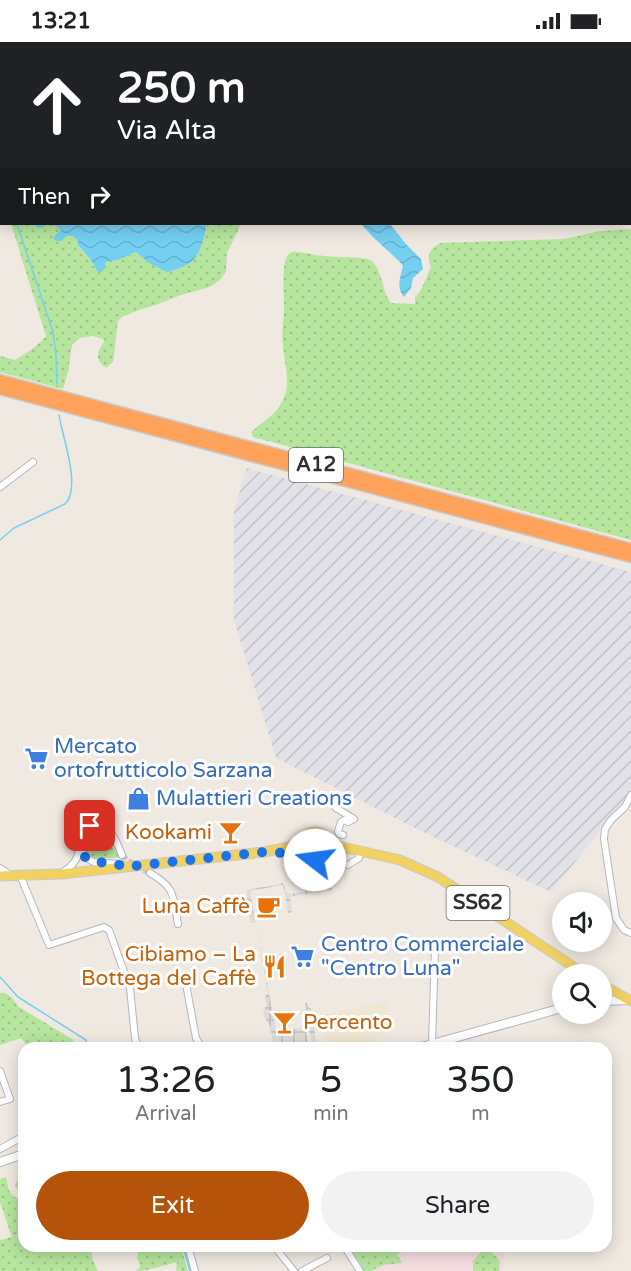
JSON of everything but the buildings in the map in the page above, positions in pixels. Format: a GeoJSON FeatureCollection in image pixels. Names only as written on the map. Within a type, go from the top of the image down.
{"type":"FeatureCollection","features":[{"type":"Feature","properties":{"kind":"highway","name":"A12"},"geometry":{"type":"LineString","coordinates":[[0,380],[631,549]]}},
{"type":"Feature","properties":{"kind":"highway","name":"A12"},"geometry":{"type":"LineString","coordinates":[[0,389],[631,557]]}},
{"type":"Feature","properties":{"kind":"main road","name":"SS62"},"geometry":{"type":"LineString","coordinates":[[0,876],[61,874],[264,852],[289,847],[309,834],[317,832],[326,837],[329,844],[400,860],[438,877],[568,964]]}},
{"type":"Feature","properties":{"kind":"main road"},"geometry":{"type":"LineString","coordinates":[[303,839],[302,849],[305,855]]}},
{"type":"Feature","properties":{"kind":"main road"},"geometry":{"type":"LineString","coordinates":[[325,856],[329,844]]}},
{"type":"Feature","properties":{"kind":"main road","name":"SS62"},"geometry":{"type":"LineString","coordinates":[[264,852],[289,852],[305,855],[315,860],[340,850],[361,850]]}},
{"type":"Feature","properties":{"kind":"main road"},"geometry":{"type":"LineString","coordinates":[[612,993],[630,1001]]}},
{"type":"Feature","properties":{"kind":"street"},"geometry":{"type":"LineString","coordinates":[[0,487],[33,462]]}},
{"type":"Feature","properties":{"kind":"street"},"geometry":{"type":"LineString","coordinates":[[631,795],[605,829],[604,839],[616,918],[624,930],[631,933]]}},
{"type":"Feature","properties":{"kind":"street"},"geometry":{"type":"LineString","coordinates":[[336,808],[354,819],[341,822],[338,831],[343,835]]}},
{"type":"Feature","properties":{"kind":"street"},"geometry":{"type":"LineString","coordinates":[[61,874],[78,858],[81,836],[90,826],[97,825],[109,831],[115,837],[122,855]]}},
{"type":"Feature","properties":{"kind":"street"},"geometry":{"type":"LineString","coordinates":[[80,846],[85,857],[93,862],[115,863],[124,867]]}},
{"type":"Feature","properties":{"kind":"street"},"geometry":{"type":"LineString","coordinates":[[80,846],[82,860],[96,870]]}},
{"type":"Feature","properties":{"kind":"street"},"geometry":{"type":"LineString","coordinates":[[348,865],[359,858],[361,850]]}},
{"type":"Feature","properties":{"kind":"street"},"geometry":{"type":"LineString","coordinates":[[0,868],[17,876],[49,945],[104,927],[109,930],[130,988],[136,1042]]}},
{"type":"Feature","properties":{"kind":"street"},"geometry":{"type":"LineString","coordinates":[[150,873],[168,886],[173,893],[178,924]]}},
{"type":"Feature","properties":{"kind":"street"},"geometry":{"type":"LineString","coordinates":[[432,1042],[435,948]]}},
{"type":"Feature","properties":{"kind":"street"},"geometry":{"type":"LineString","coordinates":[[186,984],[198,1042]]}},
{"type":"Feature","properties":{"kind":"street"},"geometry":{"type":"LineString","coordinates":[[612,1001],[630,1001]]}},
{"type":"Feature","properties":{"kind":"street"},"geometry":{"type":"LineString","coordinates":[[439,1042],[552,1011]]}},
{"type":"Feature","properties":{"kind":"street"},"geometry":{"type":"LineString","coordinates":[[0,1071],[10,1099],[0,1102]]}},
{"type":"Feature","properties":{"kind":"street"},"geometry":{"type":"LineString","coordinates":[[0,1149],[18,1139]]}},
{"type":"Feature","properties":{"kind":"street"},"geometry":{"type":"LineString","coordinates":[[0,1162],[18,1156]]}},
{"type":"Feature","properties":{"kind":"street"},"geometry":{"type":"LineString","coordinates":[[190,1252],[195,1271]]}},
{"type":"Feature","properties":{"kind":"street"},"geometry":{"type":"LineString","coordinates":[[279,1252],[294,1271]]}},
{"type":"Feature","properties":{"kind":"street"},"geometry":{"type":"LineString","coordinates":[[348,1252],[360,1271]]}},
{"type":"Feature","properties":{"kind":"street"},"geometry":{"type":"LineString","coordinates":[[302,1271],[327,1258]]}},
{"type":"Feature","properties":{"kind":"shaded area"},"geometry":{"type":"Polygon","coordinates":[[[247,468],[631,572],[631,789],[624,801],[551,892],[425,833],[276,758],[234,620],[234,510],[247,468]]]}},
{"type":"Feature","properties":{"kind":"shaded area"},"geometry":{"type":"Polygon","coordinates":[[[284,883],[286,891],[290,894],[332,888],[332,890],[290,897],[292,912],[288,913],[283,885],[250,891],[256,923],[251,923],[250,917],[245,913],[247,890],[284,883]]]}},
{"type":"Feature","properties":{"kind":"shaded area"},"geometry":{"type":"Polygon","coordinates":[[[257,926],[276,1031],[292,1032],[294,1029],[309,1026],[305,1003],[308,1003],[311,1008],[316,1042],[312,1042],[309,1030],[306,1031],[308,1042],[273,1042],[270,1026],[263,1015],[266,1005],[265,996],[268,994],[257,926]]]}},
{"type":"Feature","properties":{"kind":"shaded area"},"geometry":{"type":"Polygon","coordinates":[[[387,1001],[388,1019],[385,1034],[372,1038],[372,1042],[328,1042],[323,1015],[387,1001]]]}},
{"type":"Feature","properties":{"kind":"shaded area"},"geometry":{"type":"Polygon","coordinates":[[[353,1252],[504,1252],[502,1271],[365,1271],[353,1252]]]}},
{"type":"Feature","properties":{"kind":"green space"},"geometry":{"type":"Polygon","coordinates":[[[11,225],[54,225],[61,230],[54,238],[73,236],[78,241],[78,246],[93,263],[117,260],[136,252],[149,263],[206,233],[207,225],[241,225],[227,253],[226,272],[220,280],[210,287],[139,310],[118,321],[113,362],[106,368],[98,356],[99,349],[104,342],[103,339],[92,336],[80,338],[72,345],[69,369],[63,389],[0,372],[0,356],[15,360],[46,336],[11,225]]]}},
{"type":"Feature","properties":{"kind":"green space"},"geometry":{"type":"Polygon","coordinates":[[[631,229],[631,540],[253,437],[251,432],[275,411],[285,395],[287,376],[282,336],[283,279],[285,260],[291,253],[371,260],[378,270],[391,303],[415,304],[415,297],[421,290],[431,267],[430,253],[440,243],[564,239],[600,231],[631,229]]]}},
{"type":"Feature","properties":{"kind":"green space"},"geometry":{"type":"Polygon","coordinates":[[[97,829],[109,837],[120,858],[94,858],[87,852],[84,839],[91,831],[97,829]]]}},
{"type":"Feature","properties":{"kind":"green space"},"geometry":{"type":"Polygon","coordinates":[[[0,993],[7,994],[19,1007],[74,1042],[24,1042],[21,1038],[0,1045],[0,993]]]}},
{"type":"Feature","properties":{"kind":"green space"},"geometry":{"type":"Polygon","coordinates":[[[6,1177],[10,1193],[18,1198],[18,1252],[92,1252],[98,1271],[0,1271],[0,1240],[12,1237],[0,1202],[0,1179],[6,1177]]]}},
{"type":"Feature","properties":{"kind":"green space"},"geometry":{"type":"Polygon","coordinates":[[[137,1252],[182,1252],[188,1271],[177,1271],[177,1262],[136,1271],[140,1267],[137,1252]]]}},
{"type":"Feature","properties":{"kind":"green space"},"geometry":{"type":"Polygon","coordinates":[[[353,1252],[400,1252],[397,1256],[402,1263],[383,1265],[371,1271],[365,1271],[353,1252]]]}},
{"type":"Feature","properties":{"kind":"green space"},"geometry":{"type":"Polygon","coordinates":[[[481,1252],[492,1252],[500,1261],[499,1271],[473,1271],[473,1261],[481,1252]]]}},
{"type":"Feature","properties":{"kind":"water"},"geometry":{"type":"Polygon","coordinates":[[[54,225],[207,225],[194,260],[185,266],[167,272],[149,263],[136,252],[106,262],[101,272],[97,271],[73,236],[67,236],[61,241],[53,238],[61,230],[54,225]]]}},
{"type":"Feature","properties":{"kind":"water"},"geometry":{"type":"Polygon","coordinates":[[[362,225],[391,225],[421,259],[423,269],[413,278],[411,288],[404,297],[399,286],[403,266],[362,225]]]}},
{"type":"Feature","properties":{"kind":"waterway"},"geometry":{"type":"LineString","coordinates":[[17,225],[53,332],[57,384]]}},
{"type":"Feature","properties":{"kind":"waterway"},"geometry":{"type":"LineString","coordinates":[[0,540],[14,528],[65,504],[70,496],[72,486],[70,461],[59,415]]}},
{"type":"Feature","properties":{"kind":"waterway"},"geometry":{"type":"LineString","coordinates":[[0,977],[18,997],[86,1042]]}},
{"type":"Feature","properties":{"kind":"waterway"},"geometry":{"type":"LineString","coordinates":[[185,1252],[190,1271]]}},
{"type":"Feature","properties":{"kind":"tunnel"},"geometry":{"type":"LineString","coordinates":[[122,855],[126,860],[150,873]]}},
{"type":"Feature","properties":{"kind":"place","name":"Mercato ortofrutticolo Sarzana"},"geometry":{"type":"Point","coordinates":[36,758]}},
{"type":"Feature","properties":{"kind":"place","name":"Mulattieri Creations"},"geometry":{"type":"Point","coordinates":[138,798]}},
{"type":"Feature","properties":{"kind":"place","name":"Kookami"},"geometry":{"type":"Point","coordinates":[230,832]}},
{"type":"Feature","properties":{"kind":"place","name":"Luna Caffè"},"geometry":{"type":"Point","coordinates":[268,906]}},
{"type":"Feature","properties":{"kind":"place","name":"Centro Commerciale \"Centro Luna\""},"geometry":{"type":"Point","coordinates":[303,956]}},
{"type":"Feature","properties":{"kind":"place","name":"Cibiamo – La Bottega del Caffè"},"geometry":{"type":"Point","coordinates":[274,966]}},
{"type":"Feature","properties":{"kind":"place","name":"Percento"},"geometry":{"type":"Point","coordinates":[285,1022]}},
{"type":"Feature","properties":{"kind":"route"},"geometry":{"type":"LineString","coordinates":[[90,826],[80,838],[80,846],[85,857],[93,862],[115,863],[124,867],[264,852],[289,852],[305,855],[315,860]]}}]}
